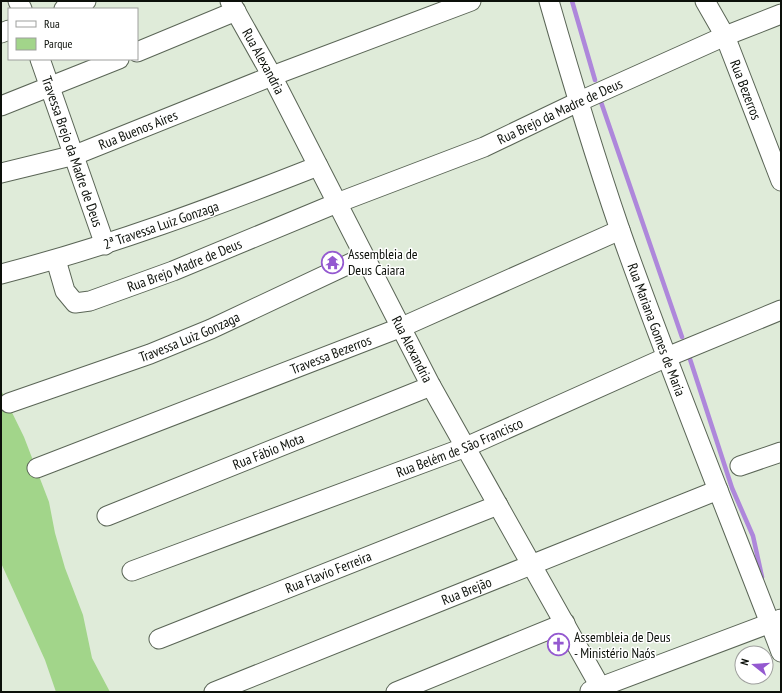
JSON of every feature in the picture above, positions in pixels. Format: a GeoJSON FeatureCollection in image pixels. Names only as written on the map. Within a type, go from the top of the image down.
{"type":"FeatureCollection","features":[{"type":"Feature","properties":{"kind":"street"},"geometry":{"type":"LineString","coordinates":[[67,8],[86,1]]}},
{"type":"Feature","properties":{"kind":"street","name":"Rua Buenos Aires"},"geometry":{"type":"LineString","coordinates":[[1,173],[75,155],[272,76],[471,1]]}},
{"type":"Feature","properties":{"kind":"street","name":"Rua Mariana Gomes de Maria"},"geometry":{"type":"LineString","coordinates":[[549,1],[578,102],[620,230],[718,490],[776,620],[781,652]]}},
{"type":"Feature","properties":{"kind":"street","name":"Rua Bezerros"},"geometry":{"type":"LineString","coordinates":[[705,1],[725,36],[781,180]]}},
{"type":"Feature","properties":{"kind":"street"},"geometry":{"type":"LineString","coordinates":[[138,52],[233,6]]}},
{"type":"Feature","properties":{"kind":"street","name":"Rua Alexandria"},"geometry":{"type":"LineString","coordinates":[[233,6],[272,76],[364,257],[402,327],[430,386],[565,623],[598,690]]}},
{"type":"Feature","properties":{"kind":"street","name":"Rua Brejo da Madre de Deus"},"geometry":{"type":"LineString","coordinates":[[337,203],[484,147],[578,102],[725,36],[781,14]]}},
{"type":"Feature","properties":{"kind":"street","name":"Travessa Brejo da Madre de Deus"},"geometry":{"type":"LineString","coordinates":[[40,60],[105,244]]}},
{"type":"Feature","properties":{"kind":"street"},"geometry":{"type":"LineString","coordinates":[[1,106],[117,60]]}},
{"type":"Feature","properties":{"kind":"street","name":"2ª Travessa Luiz Gonzaga"},"geometry":{"type":"LineString","coordinates":[[1,274],[56,260],[212,208],[318,166]]}},
{"type":"Feature","properties":{"kind":"street","name":"Rua Brejo Madre de Deus"},"geometry":{"type":"LineString","coordinates":[[56,260],[65,291],[75,303],[90,302],[173,271],[337,203]]}},
{"type":"Feature","properties":{"kind":"street","name":"Travessa Bezerros"},"geometry":{"type":"LineString","coordinates":[[37,468],[402,327],[620,230]]}},
{"type":"Feature","properties":{"kind":"street","name":"Travessa Luiz Gonzaga"},"geometry":{"type":"LineString","coordinates":[[9,403],[170,346],[211,329],[364,257]]}},
{"type":"Feature","properties":{"kind":"street","name":"Rua Belém de São Francisco"},"geometry":{"type":"LineString","coordinates":[[132,571],[466,447],[667,356],[781,310]]}},
{"type":"Feature","properties":{"kind":"street","name":"Rua Fábio Mota"},"geometry":{"type":"LineString","coordinates":[[107,516],[430,386]]}},
{"type":"Feature","properties":{"kind":"street"},"geometry":{"type":"LineString","coordinates":[[740,466],[781,452]]}},
{"type":"Feature","properties":{"kind":"street","name":"Rua Brejão"},"geometry":{"type":"LineString","coordinates":[[214,692],[532,566],[718,490]]}},
{"type":"Feature","properties":{"kind":"street","name":"Rua Flavio Ferreira"},"geometry":{"type":"LineString","coordinates":[[159,639],[498,505]]}},
{"type":"Feature","properties":{"kind":"street"},"geometry":{"type":"LineString","coordinates":[[598,690],[776,620]]}},
{"type":"Feature","properties":{"kind":"street"},"geometry":{"type":"LineString","coordinates":[[396,692],[565,623]]}},
{"type":"Feature","properties":{"kind":"green space"},"geometry":{"type":"Polygon","coordinates":[[[1,390],[24,437],[49,502],[55,533],[65,568],[83,615],[92,658],[110,692],[56,692],[45,660],[1,563],[1,390]]]}},
{"type":"Feature","properties":{"kind":"waterway"},"geometry":{"type":"LineString","coordinates":[[572,1],[595,80]]}},
{"type":"Feature","properties":{"kind":"waterway"},"geometry":{"type":"LineString","coordinates":[[601,102],[682,337]]}},
{"type":"Feature","properties":{"kind":"waterway"},"geometry":{"type":"LineString","coordinates":[[688,353],[732,488],[753,536],[762,577]]}},
{"type":"Feature","properties":{"kind":"place","name":"Assembleia de Deus Caiara"},"geometry":{"type":"Point","coordinates":[333,262]}},
{"type":"Feature","properties":{"kind":"place","name":"Assembleia de Deus - Ministério Naós"},"geometry":{"type":"Point","coordinates":[558,645]}}]}
